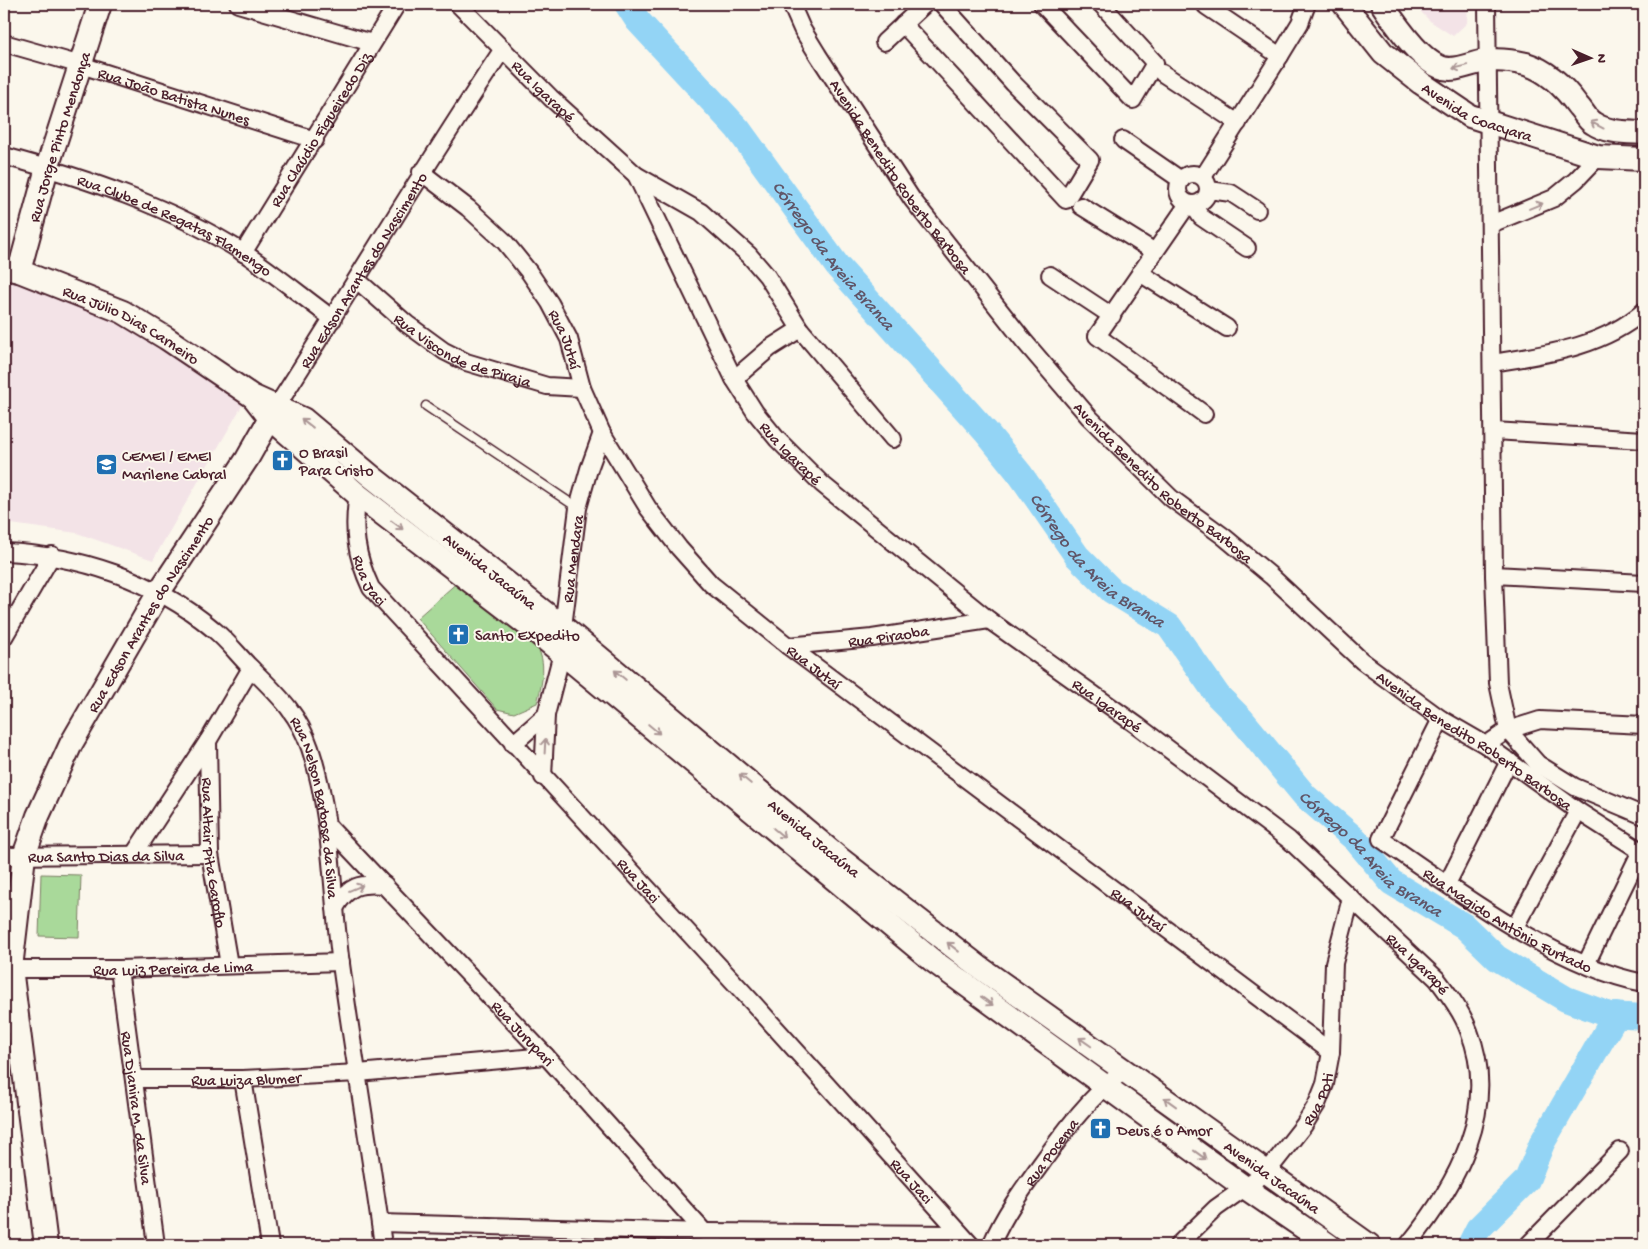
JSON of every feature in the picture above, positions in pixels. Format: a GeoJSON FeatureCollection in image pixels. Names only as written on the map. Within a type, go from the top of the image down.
{"type":"FeatureCollection","features":[{"type":"Feature","properties":{"kind":"street","name":"Rua Jorge Pinto Mendonça"},"geometry":{"type":"LineString","coordinates":[[11,270],[48,168],[100,4]]}},
{"type":"Feature","properties":{"kind":"street"},"geometry":{"type":"LineString","coordinates":[[238,4],[372,43]]}},
{"type":"Feature","properties":{"kind":"street","name":"Rua Claúdio Figueiredo Diz"},"geometry":{"type":"LineString","coordinates":[[243,253],[397,4]]}},
{"type":"Feature","properties":{"kind":"street","name":"Rua Igarapé"},"geometry":{"type":"LineString","coordinates":[[458,4],[551,98],[636,175],[701,212],[727,233],[767,276],[800,329],[893,439]]}},
{"type":"Feature","properties":{"kind":"street","name":"Avenida Benedito Roberto Barbosa"},"geometry":{"type":"LineString","coordinates":[[791,4],[802,28],[818,55],[912,199],[1024,342],[1089,417],[1171,498],[1271,576],[1362,661],[1442,719],[1509,761],[1578,811],[1643,852]]}},
{"type":"Feature","properties":{"kind":"street"},"geometry":{"type":"LineString","coordinates":[[884,42],[925,4]]}},
{"type":"Feature","properties":{"kind":"street"},"geometry":{"type":"LineString","coordinates":[[903,24],[1066,200],[1090,160],[1013,83],[942,4]]}},
{"type":"Feature","properties":{"kind":"street"},"geometry":{"type":"LineString","coordinates":[[1042,4],[1132,100],[1155,63],[1101,4]]}},
{"type":"Feature","properties":{"kind":"street"},"geometry":{"type":"LineString","coordinates":[[1204,414],[1097,336],[1140,273],[1191,204],[1205,199],[1206,183],[1238,123],[1300,23],[1307,4]]}},
{"type":"Feature","properties":{"kind":"street","name":"Avenida Coacyara"},"geometry":{"type":"LineString","coordinates":[[1344,4],[1383,53],[1470,116],[1598,157],[1644,159]]}},
{"type":"Feature","properties":{"kind":"street","name":"Avenida Coacyara"},"geometry":{"type":"LineString","coordinates":[[1382,4],[1402,33],[1432,63],[1441,68],[1450,69],[1487,61],[1508,60],[1527,65],[1546,73],[1566,89],[1591,122],[1612,131],[1644,133]]}},
{"type":"Feature","properties":{"kind":"street","name":"Avenida Benedito Roberto Barbosa"},"geometry":{"type":"LineString","coordinates":[[1487,4],[1490,122],[1494,575],[1498,683],[1508,730],[1538,764],[1575,787],[1644,816]]}},
{"type":"Feature","properties":{"kind":"street"},"geometry":{"type":"LineString","coordinates":[[1206,6],[1280,56]]}},
{"type":"Feature","properties":{"kind":"street"},"geometry":{"type":"LineString","coordinates":[[1383,53],[1402,33]]}},
{"type":"Feature","properties":{"kind":"street","name":"Rua João Batista Nunes"},"geometry":{"type":"LineString","coordinates":[[4,44],[81,65],[314,140]]}},
{"type":"Feature","properties":{"kind":"street","name":"Rua Edson Arantes do Nascimento"},"geometry":{"type":"LineString","coordinates":[[46,1245],[7,969],[14,856],[38,816],[71,744],[159,592],[246,458],[273,411],[357,280],[421,172],[503,48]]}},
{"type":"Feature","properties":{"kind":"street"},"geometry":{"type":"LineString","coordinates":[[1162,73],[1238,123]]}},
{"type":"Feature","properties":{"kind":"street"},"geometry":{"type":"LineString","coordinates":[[1122,140],[1181,180]]}},
{"type":"Feature","properties":{"kind":"street","name":"Rua Clube de Regatas Flamengo"},"geometry":{"type":"LineString","coordinates":[[4,156],[48,168],[126,194],[183,221],[243,253],[332,319]]}},
{"type":"Feature","properties":{"kind":"street"},"geometry":{"type":"LineString","coordinates":[[1491,224],[1554,198],[1576,180],[1598,157]]}},
{"type":"Feature","properties":{"kind":"street","name":"Rua Jutaí"},"geometry":{"type":"LineString","coordinates":[[421,172],[468,208],[504,241],[529,272],[550,303],[570,339],[582,388],[602,433],[648,508],[679,548],[711,584],[788,646],[1331,1052]]}},
{"type":"Feature","properties":{"kind":"street"},"geometry":{"type":"LineString","coordinates":[[1247,248],[1201,217],[1191,204],[1180,197],[1178,191],[1181,180],[1189,174],[1231,193],[1257,210]]}},
{"type":"Feature","properties":{"kind":"street","name":"Rua Igarapé"},"geometry":{"type":"LineString","coordinates":[[636,175],[734,379],[755,412],[777,439],[822,484],[989,620],[1138,726],[1289,840],[1437,979],[1452,998],[1470,1032],[1478,1071],[1476,1114],[1470,1141],[1456,1177],[1436,1212],[1408,1245]]}},
{"type":"Feature","properties":{"kind":"street"},"geometry":{"type":"LineString","coordinates":[[1081,206],[1155,252]]}},
{"type":"Feature","properties":{"kind":"street","name":"Rua Jülio Dias Carneiro"},"geometry":{"type":"LineString","coordinates":[[11,270],[123,312],[166,338],[273,411]]}},
{"type":"Feature","properties":{"kind":"street"},"geometry":{"type":"LineString","coordinates":[[1140,273],[1227,328]]}},
{"type":"Feature","properties":{"kind":"street"},"geometry":{"type":"LineString","coordinates":[[1050,275],[1112,316]]}},
{"type":"Feature","properties":{"kind":"street","name":"Rua Visconde de Piraja"},"geometry":{"type":"LineString","coordinates":[[357,280],[407,324],[444,350],[466,362],[547,386],[582,388]]}},
{"type":"Feature","properties":{"kind":"street"},"geometry":{"type":"LineString","coordinates":[[1492,363],[1560,352],[1584,345],[1628,325],[1644,311]]}},
{"type":"Feature","properties":{"kind":"street"},"geometry":{"type":"LineString","coordinates":[[734,379],[770,348],[800,329]]}},
{"type":"Feature","properties":{"kind":"street","name":"Avenida Jacaúna"},"geometry":{"type":"LineString","coordinates":[[273,411],[358,495],[562,654],[932,960],[1244,1187],[1329,1245]]}},
{"type":"Feature","properties":{"kind":"street","name":"Avenida Jacaúna"},"geometry":{"type":"LineString","coordinates":[[273,411],[303,419],[563,627],[839,858],[979,967],[1369,1245]]}},
{"type":"Feature","properties":{"kind":"street"},"geometry":{"type":"LineString","coordinates":[[1492,430],[1644,440]]}},
{"type":"Feature","properties":{"kind":"street","name":"Rua Mendara"},"geometry":{"type":"LineString","coordinates":[[543,777],[546,715],[562,654],[563,627],[578,508],[602,433]]}},
{"type":"Feature","properties":{"kind":"street","name":"Rua Jaci"},"geometry":{"type":"LineString","coordinates":[[358,495],[354,536],[360,564],[370,588],[754,1004],[965,1240]]}},
{"type":"Feature","properties":{"kind":"street","name":"Rua Nelson Barbosa da Silva"},"geometry":{"type":"LineString","coordinates":[[4,552],[52,555],[117,574],[159,592],[213,629],[284,699],[297,719],[309,745],[316,768],[327,825],[341,962],[383,1245]]}},
{"type":"Feature","properties":{"kind":"street"},"geometry":{"type":"LineString","coordinates":[[4,637],[52,555]]}},
{"type":"Feature","properties":{"kind":"street"},"geometry":{"type":"LineString","coordinates":[[1494,575],[1644,583]]}},
{"type":"Feature","properties":{"kind":"street","name":"Rua Piraoba"},"geometry":{"type":"LineString","coordinates":[[788,646],[872,638],[989,620]]}},
{"type":"Feature","properties":{"kind":"street"},"geometry":{"type":"LineString","coordinates":[[134,854],[208,742],[251,668]]}},
{"type":"Feature","properties":{"kind":"street"},"geometry":{"type":"LineString","coordinates":[[513,744],[546,715]]}},
{"type":"Feature","properties":{"kind":"street","name":"Rua Magido Antônio Furtado"},"geometry":{"type":"LineString","coordinates":[[1442,719],[1381,839],[1446,884],[1515,927],[1586,964],[1628,980],[1644,983]]}},
{"type":"Feature","properties":{"kind":"street"},"geometry":{"type":"LineString","coordinates":[[1486,746],[1508,730],[1540,720],[1644,725]]}},
{"type":"Feature","properties":{"kind":"street","name":"Rua Altair Pita Garoflo"},"geometry":{"type":"LineString","coordinates":[[208,742],[210,854],[229,964]]}},
{"type":"Feature","properties":{"kind":"street"},"geometry":{"type":"LineString","coordinates":[[1446,884],[1509,761]]}},
{"type":"Feature","properties":{"kind":"street"},"geometry":{"type":"LineString","coordinates":[[1515,927],[1578,811]]}},
{"type":"Feature","properties":{"kind":"street","name":"Rua Jurupari"},"geometry":{"type":"LineString","coordinates":[[327,825],[546,1056],[716,1245]]}},
{"type":"Feature","properties":{"kind":"street"},"geometry":{"type":"LineString","coordinates":[[1586,964],[1643,852]]}},
{"type":"Feature","properties":{"kind":"street","name":"Rua Santo Dias da Silva"},"geometry":{"type":"LineString","coordinates":[[14,856],[210,854]]}},
{"type":"Feature","properties":{"kind":"street"},"geometry":{"type":"LineString","coordinates":[[335,908],[344,894],[355,887],[366,884],[385,886]]}},
{"type":"Feature","properties":{"kind":"street","name":"Rua Poti"},"geometry":{"type":"LineString","coordinates":[[1178,1245],[1192,1229],[1244,1187],[1267,1172],[1304,1125],[1317,1104],[1325,1084],[1331,1052],[1334,963],[1351,898]]}},
{"type":"Feature","properties":{"kind":"street","name":"Rua Luiz Pereira de Lima"},"geometry":{"type":"LineString","coordinates":[[7,969],[119,969],[229,964],[341,962]]}},
{"type":"Feature","properties":{"kind":"street","name":"Rua Djanira M. da Silva"},"geometry":{"type":"LineString","coordinates":[[119,969],[156,1245]]}},
{"type":"Feature","properties":{"kind":"street","name":"Rua Luiza Blumer"},"geometry":{"type":"LineString","coordinates":[[134,1079],[243,1079],[358,1074],[546,1056]]}},
{"type":"Feature","properties":{"kind":"street","name":"Rua Pocema"},"geometry":{"type":"LineString","coordinates":[[991,1245],[1015,1199],[1078,1113],[1104,1086],[1125,1070]]}},
{"type":"Feature","properties":{"kind":"street"},"geometry":{"type":"LineString","coordinates":[[243,1079],[270,1245]]}},
{"type":"Feature","properties":{"kind":"street"},"geometry":{"type":"LineString","coordinates":[[1528,1245],[1620,1151]]}},
{"type":"Feature","properties":{"kind":"street"},"geometry":{"type":"LineString","coordinates":[[380,1223],[965,1240]]}},
{"type":"Feature","properties":{"kind":"lane"},"geometry":{"type":"LineString","coordinates":[[426,406],[578,508]]}},
{"type":"Feature","properties":{"kind":"shaded area"},"geometry":{"type":"Polygon","coordinates":[[[1413,4],[1468,4],[1467,23],[1453,36],[1430,21],[1413,4]]]}},
{"type":"Feature","properties":{"kind":"shaded area","name":"CEMEI / EMEI Marilene Cabral"},"geometry":{"type":"Polygon","coordinates":[[[4,275],[164,340],[243,404],[153,560],[77,533],[4,523],[4,275]]]}},
{"type":"Feature","properties":{"kind":"green space"},"geometry":{"type":"Polygon","coordinates":[[[460,580],[516,624],[534,643],[540,653],[543,665],[537,703],[514,713],[497,709],[417,618],[460,580]]]}},
{"type":"Feature","properties":{"kind":"green space"},"geometry":{"type":"Polygon","coordinates":[[[41,874],[81,875],[79,937],[39,936],[41,874]]]}},
{"type":"Feature","properties":{"kind":"waterway","name":"Córrego da Areia Branca"},"geometry":{"type":"LineString","coordinates":[[627,4],[638,21],[738,129],[838,267],[986,432],[1020,474],[1077,556],[1112,591],[1169,626],[1218,696],[1242,720],[1305,796],[1356,840],[1391,882],[1464,926],[1497,958],[1566,999],[1609,1015],[1644,1017]]}},
{"type":"Feature","properties":{"kind":"waterway"},"geometry":{"type":"LineString","coordinates":[[1470,1245],[1478,1229],[1527,1180],[1542,1143],[1616,1015]]}},
{"type":"Feature","properties":{"kind":"place","name":"O Brasil Para Cristo"},"geometry":{"type":"Point","coordinates":[283,460]}},
{"type":"Feature","properties":{"kind":"place","name":"CEMEI / EMEI Marilene Cabral"},"geometry":{"type":"Point","coordinates":[106,464]}},
{"type":"Feature","properties":{"kind":"place","name":"Santo Expedito"},"geometry":{"type":"Point","coordinates":[459,634]}},
{"type":"Feature","properties":{"kind":"place","name":"Deus é o Amor"},"geometry":{"type":"Point","coordinates":[1101,1129]}}]}
